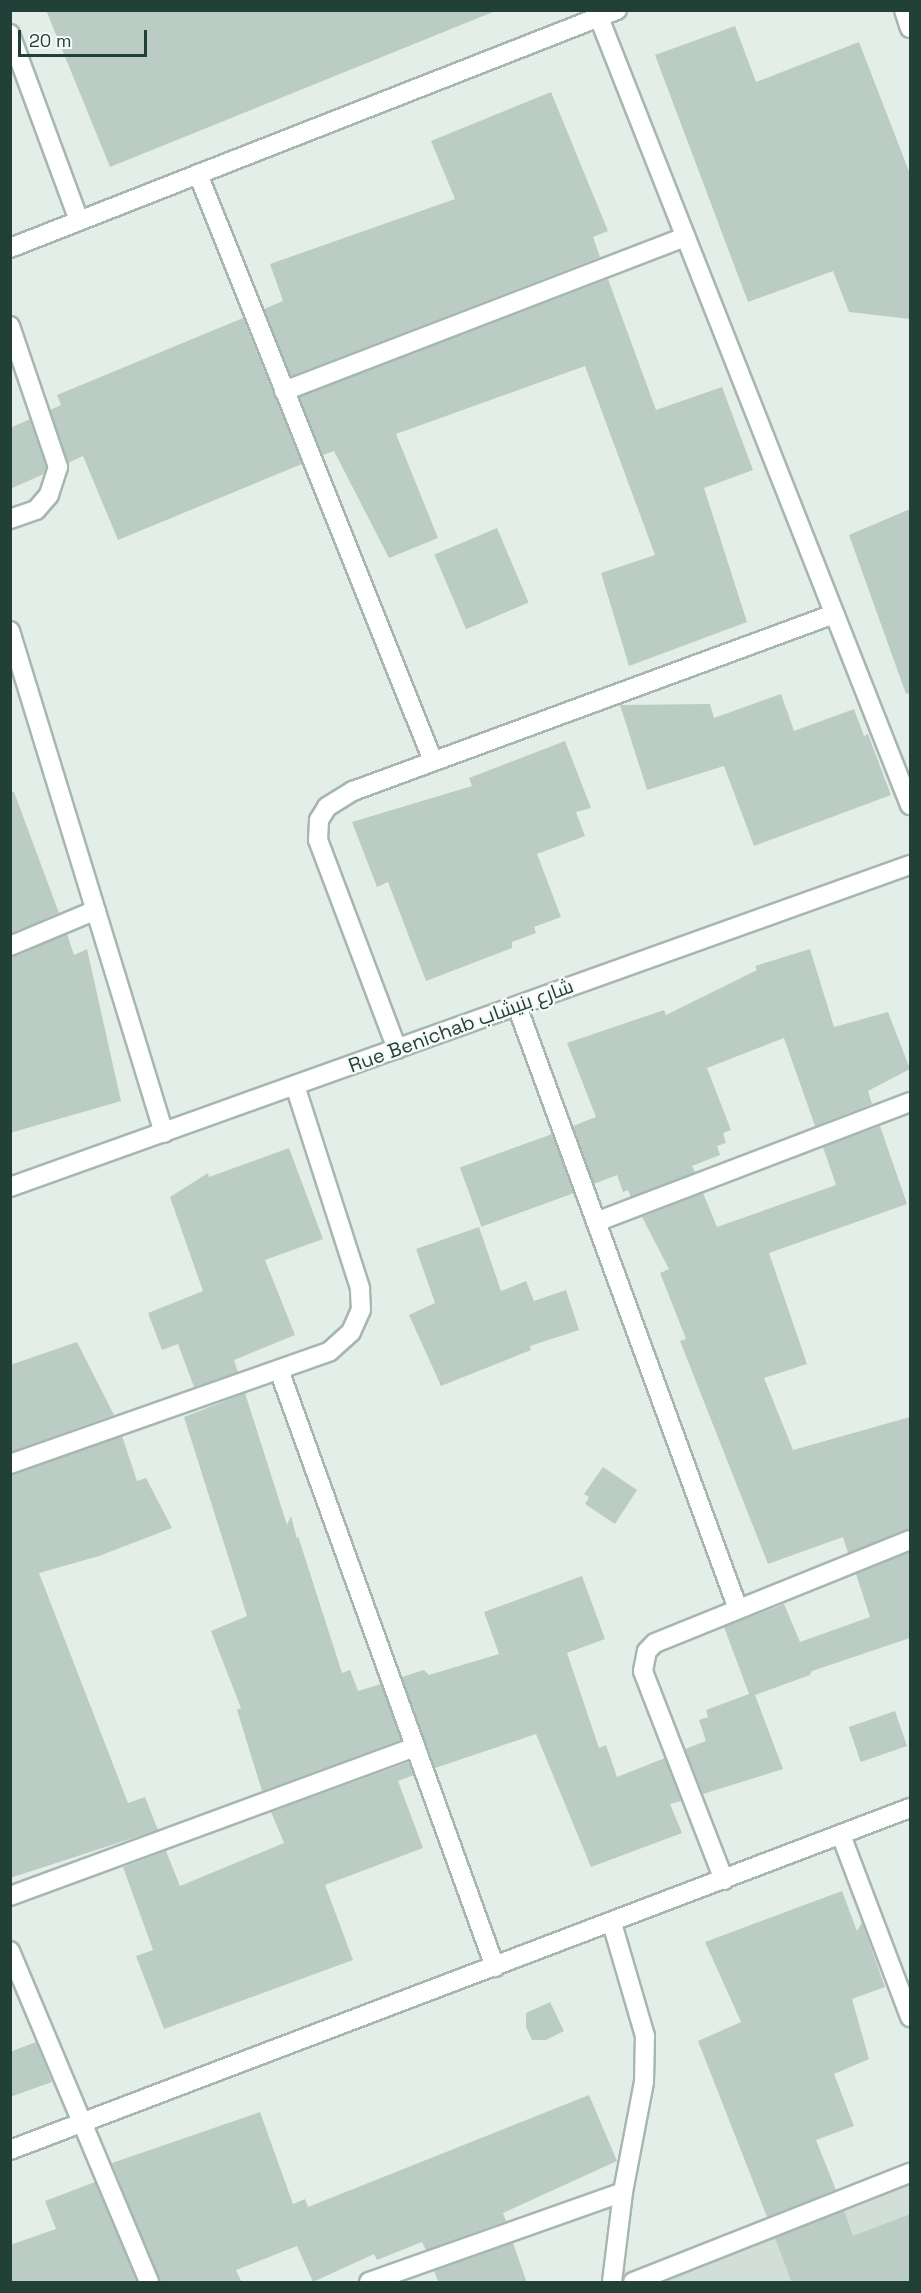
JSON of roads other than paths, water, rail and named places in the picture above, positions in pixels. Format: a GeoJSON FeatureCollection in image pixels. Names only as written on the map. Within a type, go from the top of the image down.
{"type":"FeatureCollection","features":[{"type":"Feature","properties":{"kind":"street"},"geometry":{"type":"LineString","coordinates":[[10,248],[597,14],[617,10]]}},
{"type":"Feature","properties":{"kind":"street"},"geometry":{"type":"LineString","coordinates":[[904,10],[910,28]]}},
{"type":"Feature","properties":{"kind":"street"},"geometry":{"type":"LineString","coordinates":[[597,14],[910,805]]}},
{"type":"Feature","properties":{"kind":"street"},"geometry":{"type":"LineString","coordinates":[[10,34],[79,221]]}},
{"type":"Feature","properties":{"kind":"street"},"geometry":{"type":"LineString","coordinates":[[198,174],[433,761]]}},
{"type":"Feature","properties":{"kind":"street"},"geometry":{"type":"LineString","coordinates":[[284,391],[686,237]]}},
{"type":"Feature","properties":{"kind":"street"},"geometry":{"type":"LineString","coordinates":[[10,326],[58,467],[49,495],[36,510],[10,519]]}},
{"type":"Feature","properties":{"kind":"street"},"geometry":{"type":"LineString","coordinates":[[397,1049],[318,840],[319,820],[327,807],[353,791],[834,614]]}},
{"type":"Feature","properties":{"kind":"street"},"geometry":{"type":"LineString","coordinates":[[10,631],[164,1132]]}},
{"type":"Feature","properties":{"kind":"street","name":"Rue Benichab شارع بنيشاب"},"geometry":{"type":"LineString","coordinates":[[10,1187],[910,865]]}},
{"type":"Feature","properties":{"kind":"street"},"geometry":{"type":"LineString","coordinates":[[10,946],[96,910]]}},
{"type":"Feature","properties":{"kind":"street"},"geometry":{"type":"LineString","coordinates":[[517,1006],[738,1609]]}},
{"type":"Feature","properties":{"kind":"street"},"geometry":{"type":"LineString","coordinates":[[10,1464],[279,1370],[330,1350],[351,1332],[361,1311],[360,1288],[296,1085]]}},
{"type":"Feature","properties":{"kind":"street"},"geometry":{"type":"LineString","coordinates":[[596,1222],[910,1102]]}},
{"type":"Feature","properties":{"kind":"street"},"geometry":{"type":"LineString","coordinates":[[279,1370],[495,1966]]}},
{"type":"Feature","properties":{"kind":"street"},"geometry":{"type":"LineString","coordinates":[[724,1880],[643,1671],[643,1660],[655,1643],[910,1540]]}},
{"type":"Feature","properties":{"kind":"street"},"geometry":{"type":"LineString","coordinates":[[10,1896],[416,1747]]}},
{"type":"Feature","properties":{"kind":"street"},"geometry":{"type":"LineString","coordinates":[[10,2150],[910,1808]]}},
{"type":"Feature","properties":{"kind":"street"},"geometry":{"type":"LineString","coordinates":[[841,1835],[910,2017]]}},
{"type":"Feature","properties":{"kind":"street"},"geometry":{"type":"LineString","coordinates":[[612,1923],[645,2036],[644,2082],[623,2192],[612,2283]]}},
{"type":"Feature","properties":{"kind":"street"},"geometry":{"type":"LineString","coordinates":[[10,1951],[149,2283]]}},
{"type":"Feature","properties":{"kind":"street"},"geometry":{"type":"LineString","coordinates":[[633,2283],[910,2173]]}},
{"type":"Feature","properties":{"kind":"street"},"geometry":{"type":"LineString","coordinates":[[369,2283],[623,2192]]}}]}
